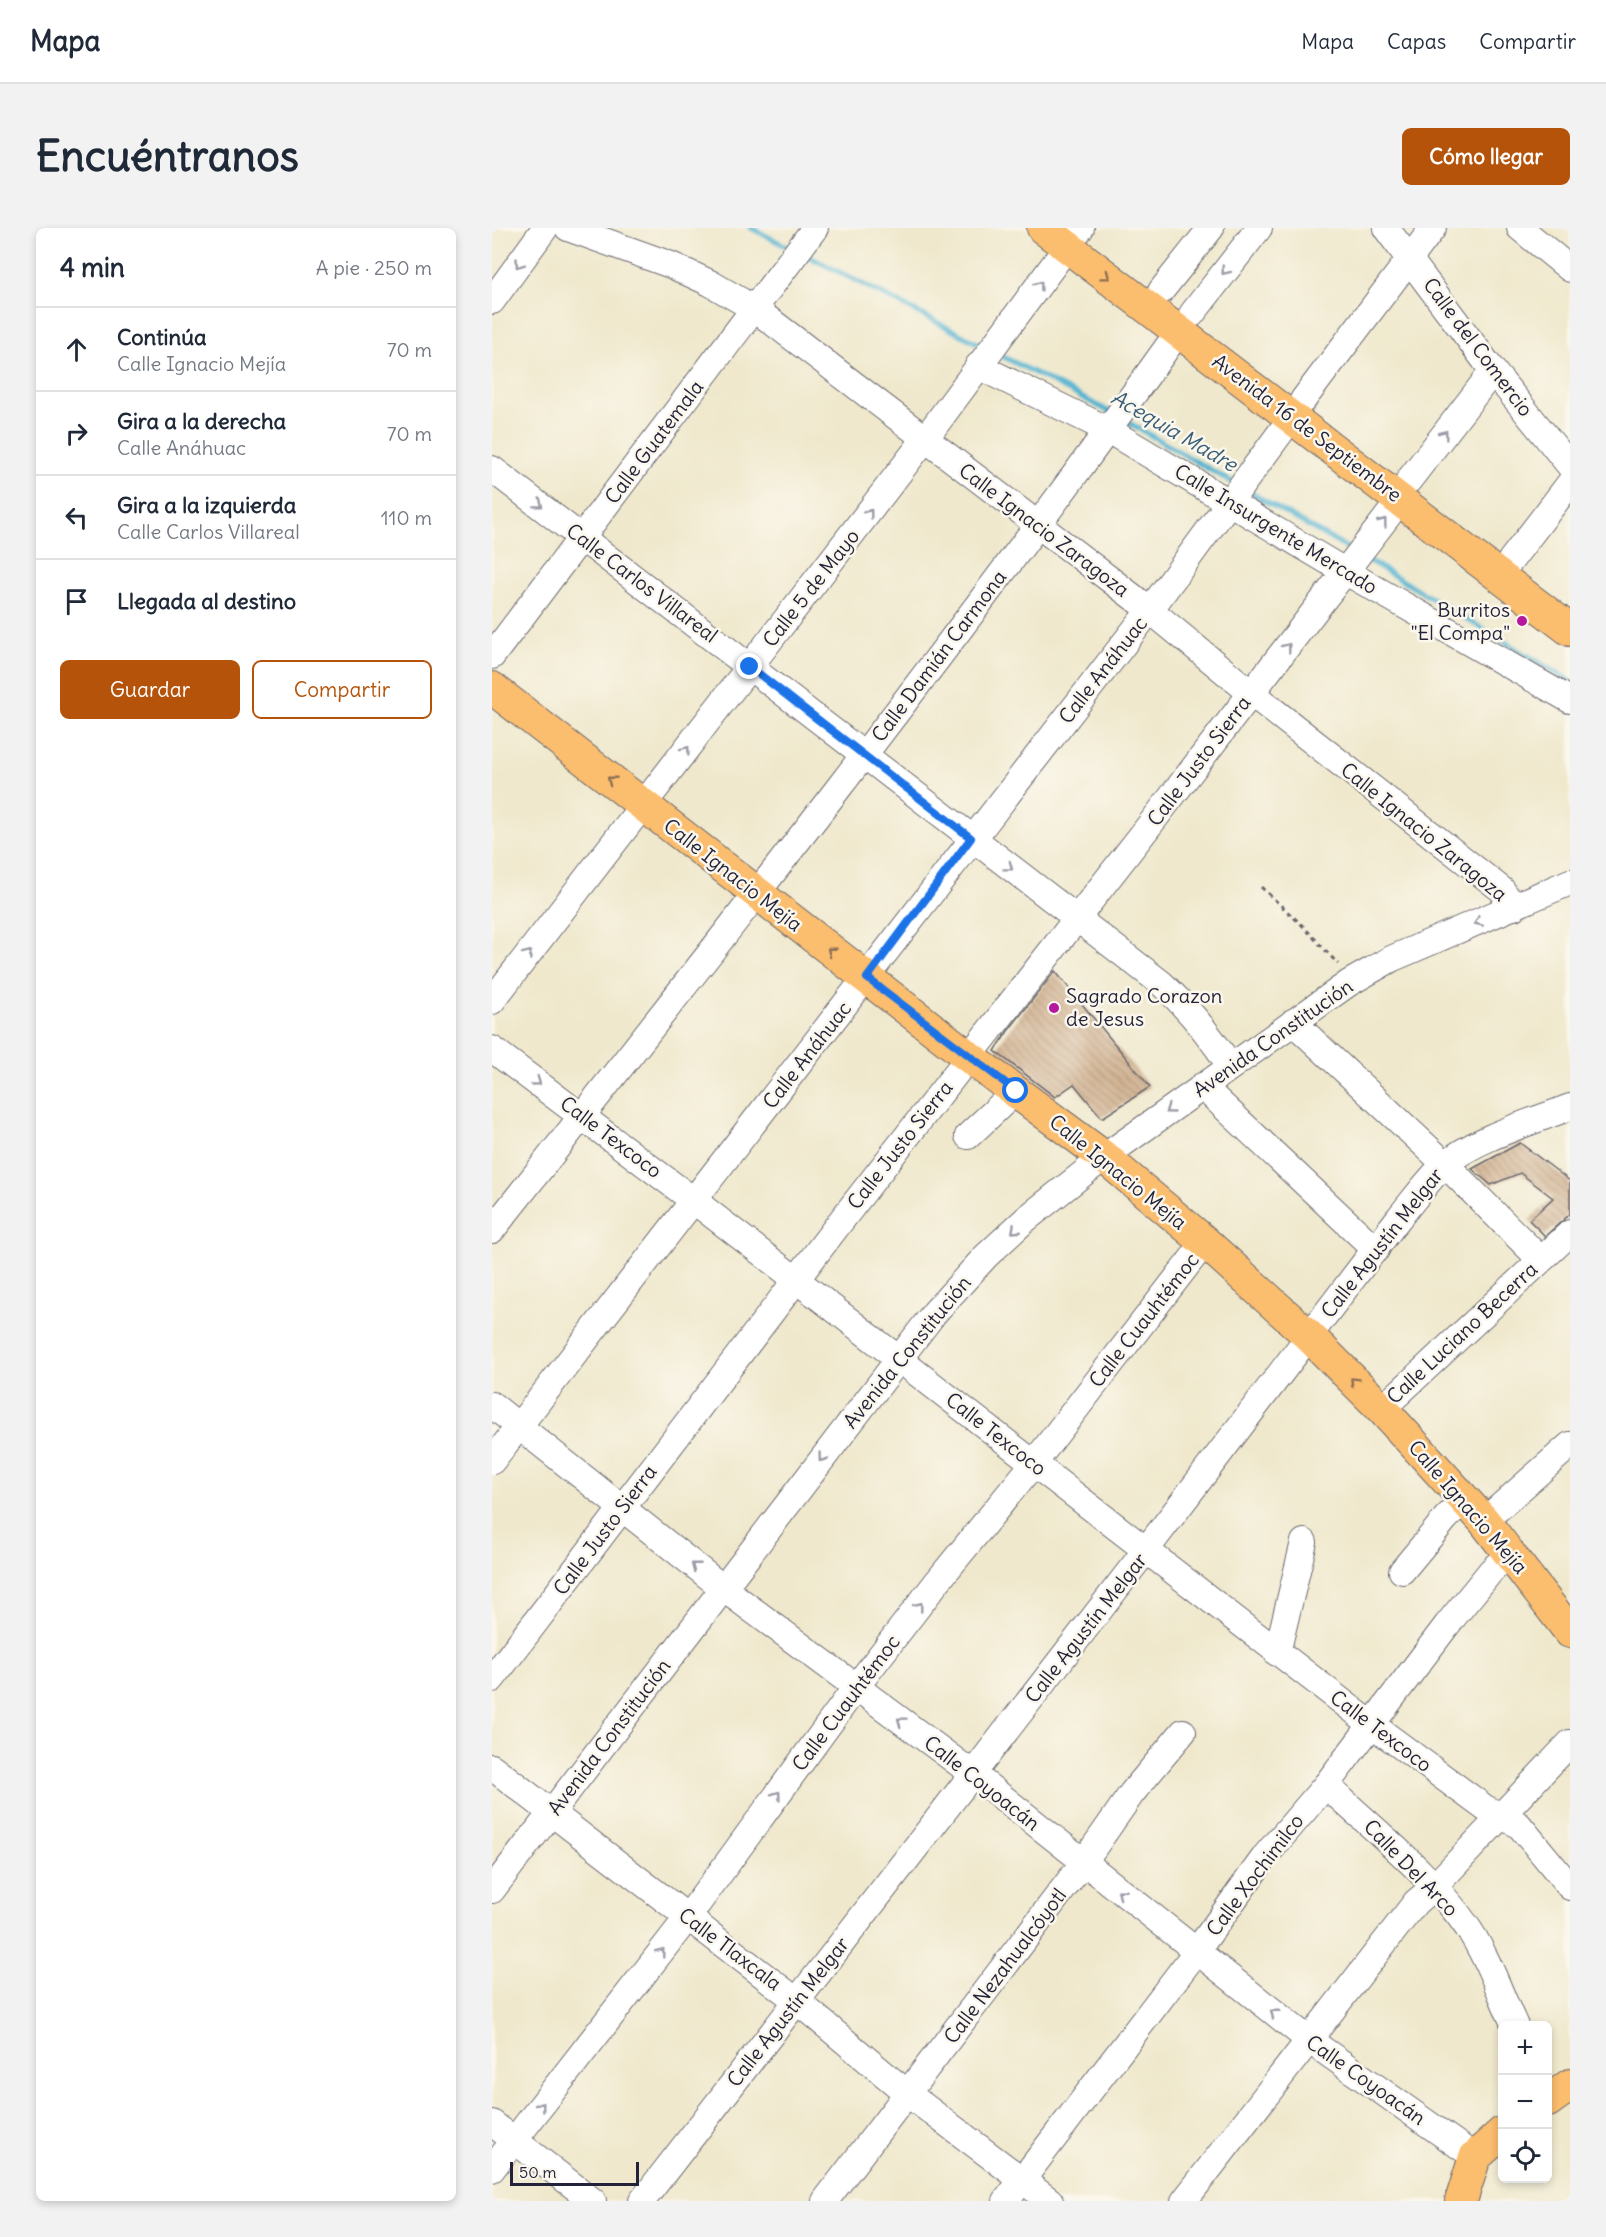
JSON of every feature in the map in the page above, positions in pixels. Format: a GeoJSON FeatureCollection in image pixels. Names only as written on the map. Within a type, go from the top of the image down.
{"type":"FeatureCollection","features":[{"type":"Feature","properties":{"kind":"main road","name":"Avenida 16 de Septiembre"},"geometry":{"type":"LineString","coordinates":[[1070,232],[1161,291],[1185,323]]}},
{"type":"Feature","properties":{"kind":"main road","name":"Avenida 16 de Septiembre"},"geometry":{"type":"LineString","coordinates":[[1070,232],[1185,323],[1405,490],[1570,630]]}},
{"type":"Feature","properties":{"kind":"main road","name":"Avenida 16 de Septiembre"},"geometry":{"type":"LineString","coordinates":[[1405,490],[1511,560],[1570,606]]}},
{"type":"Feature","properties":{"kind":"main road","name":"Calle Ignacio Mejía"},"geometry":{"type":"LineString","coordinates":[[492,688],[969,1057],[1104,1157],[1205,1242],[1309,1336],[1382,1409],[1475,1510],[1570,1632]]}},
{"type":"Feature","properties":{"kind":"main road"},"geometry":{"type":"LineString","coordinates":[[1461,2201],[1475,2157],[1498,2135]]}},
{"type":"Feature","properties":{"kind":"street"},"geometry":{"type":"LineString","coordinates":[[492,301],[545,228]]}},
{"type":"Feature","properties":{"kind":"street","name":"Calle Ignacio Zaragoza"},"geometry":{"type":"LineString","coordinates":[[568,228],[671,265],[710,283],[755,309],[1149,610],[1502,890],[1514,907]]}},
{"type":"Feature","properties":{"kind":"street"},"geometry":{"type":"LineString","coordinates":[[1161,291],[1211,228]]}},
{"type":"Feature","properties":{"kind":"street","name":"Calle Damián Carmona"},"geometry":{"type":"LineString","coordinates":[[492,1230],[864,754],[1039,524],[1185,323],[1259,228]]}},
{"type":"Feature","properties":{"kind":"street","name":"Calle del Comercio"},"geometry":{"type":"LineString","coordinates":[[1386,228],[1493,370],[1570,466]]}},
{"type":"Feature","properties":{"kind":"street","name":"Calle Anáhuac"},"geometry":{"type":"LineString","coordinates":[[492,1461],[1149,610],[1433,228]]}},
{"type":"Feature","properties":{"kind":"street"},"geometry":{"type":"LineString","coordinates":[[1520,228],[1568,264]]}},
{"type":"Feature","properties":{"kind":"street","name":"Calle 5 de Mayo"},"geometry":{"type":"LineString","coordinates":[[492,1001],[925,439],[1004,332],[1070,232]]}},
{"type":"Feature","properties":{"kind":"street","name":"Calle Guatemala"},"geometry":{"type":"LineString","coordinates":[[492,656],[810,235]]}},
{"type":"Feature","properties":{"kind":"street","name":"Calle Insurgente Mercado"},"geometry":{"type":"LineString","coordinates":[[980,363],[1114,421],[1231,499],[1570,700]]}},
{"type":"Feature","properties":{"kind":"street","name":"Calle Justo Sierra"},"geometry":{"type":"LineString","coordinates":[[492,1679],[796,1279],[1348,569],[1493,370]]}},
{"type":"Feature","properties":{"kind":"street","name":"Calle Carlos Villareal"},"geometry":{"type":"LineString","coordinates":[[492,469],[1161,983],[1186,1006],[1206,1030],[1230,1066]]}},
{"type":"Feature","properties":{"kind":"street"},"geometry":{"type":"LineString","coordinates":[[1511,560],[1570,483]]}},
{"type":"Feature","properties":{"kind":"street","name":"Avenida Constitución"},"geometry":{"type":"LineString","coordinates":[[492,1890],[898,1359],[935,1312],[986,1256],[1026,1220],[1104,1157],[1350,983],[1391,959],[1570,882]]}},
{"type":"Feature","properties":{"kind":"street"},"geometry":{"type":"LineString","coordinates":[[1293,1022],[1540,1259]]}},
{"type":"Feature","properties":{"kind":"street","name":"Calle Texcoco"},"geometry":{"type":"LineString","coordinates":[[492,1049],[796,1279],[1277,1653],[1485,1808],[1519,1825],[1570,1887]]}},
{"type":"Feature","properties":{"kind":"street"},"geometry":{"type":"LineString","coordinates":[[1202,1086],[1376,1250]]}},
{"type":"Feature","properties":{"kind":"street"},"geometry":{"type":"LineString","coordinates":[[968,1136],[1016,1091]]}},
{"type":"Feature","properties":{"kind":"street","name":"Calle Agustín Melgar"},"geometry":{"type":"LineString","coordinates":[[642,2201],[1146,1550],[1398,1219],[1444,1165],[1469,1149],[1570,1107]]}},
{"type":"Feature","properties":{"kind":"street","name":"Calle Cuauhtémoc"},"geometry":{"type":"LineString","coordinates":[[492,2169],[688,1917],[856,1687],[937,1582],[1034,1463],[1205,1242]]}},
{"type":"Feature","properties":{"kind":"street","name":"Calle Luciano Becerra"},"geometry":{"type":"LineString","coordinates":[[1382,1409],[1540,1259],[1567,1242]]}},
{"type":"Feature","properties":{"kind":"street","name":"Calle Coyoacán"},"geometry":{"type":"LineString","coordinates":[[492,1405],[723,1588],[973,1774],[1309,2040],[1475,2157]]}},
{"type":"Feature","properties":{"kind":"street"},"geometry":{"type":"LineString","coordinates":[[1402,1571],[1446,1518],[1475,1510],[1570,1445]]}},
{"type":"Feature","properties":{"kind":"street"},"geometry":{"type":"LineString","coordinates":[[1277,1653],[1304,1542]]}},
{"type":"Feature","properties":{"kind":"street","name":"Calle Xochimilco"},"geometry":{"type":"LineString","coordinates":[[1006,2201],[1196,1952],[1266,1855],[1326,1785],[1484,1580],[1509,1553]]}},
{"type":"Feature","properties":{"kind":"street","name":"Calle Nezahualcóyotl"},"geometry":{"type":"LineString","coordinates":[[825,2201],[1083,1863],[1132,1793],[1183,1732]]}},
{"type":"Feature","properties":{"kind":"street"},"geometry":{"type":"LineString","coordinates":[[1184,2201],[1416,1902],[1434,1887],[1570,1743]]}},
{"type":"Feature","properties":{"kind":"street","name":"Calle Tlaxcala"},"geometry":{"type":"LineString","coordinates":[[492,1767],[797,2001],[908,2094],[1050,2201]]}},
{"type":"Feature","properties":{"kind":"street","name":"Calle Del Arco"},"geometry":{"type":"LineString","coordinates":[[1326,1785],[1434,1887],[1469,1930],[1483,1953],[1513,2021]]}},
{"type":"Feature","properties":{"kind":"street"},"geometry":{"type":"LineString","coordinates":[[492,2123],[593,2201]]}},
{"type":"Feature","properties":{"kind":"path"},"geometry":{"type":"LineString","coordinates":[[1261,887],[1310,933],[1338,964],[1350,983]]}},
{"type":"Feature","properties":{"kind":"building","name":"Sagrado Corazon de Jesus"},"geometry":{"type":"Polygon","coordinates":[[[1055,971],[1150,1087],[1102,1118],[1074,1084],[1055,1097],[995,1051],[1055,971]]]}},
{"type":"Feature","properties":{"kind":"building"},"geometry":{"type":"Polygon","coordinates":[[[1520,1143],[1570,1181],[1570,1214],[1545,1236],[1529,1220],[1553,1198],[1520,1173],[1491,1185],[1472,1169],[1520,1143]]]}},
{"type":"Feature","properties":{"kind":"waterway","name":"Acequia Madre"},"geometry":{"type":"LineString","coordinates":[[751,228],[790,248]]}},
{"type":"Feature","properties":{"kind":"waterway","name":"Acequia Madre"},"geometry":{"type":"LineString","coordinates":[[804,254],[985,347]]}},
{"type":"Feature","properties":{"kind":"waterway","name":"Acequia Madre"},"geometry":{"type":"LineString","coordinates":[[996,353],[1110,412]]}},
{"type":"Feature","properties":{"kind":"waterway","name":"Acequia Madre"},"geometry":{"type":"LineString","coordinates":[[1124,420],[1235,484]]}},
{"type":"Feature","properties":{"kind":"waterway","name":"Acequia Madre"},"geometry":{"type":"LineString","coordinates":[[1246,490],[1352,551]]}},
{"type":"Feature","properties":{"kind":"waterway","name":"Acequia Madre"},"geometry":{"type":"LineString","coordinates":[[1363,557],[1570,681]]}},
{"type":"Feature","properties":{"kind":"place","name":"Burritos \"El Compa\""},"geometry":{"type":"Point","coordinates":[1522,621]}},
{"type":"Feature","properties":{"kind":"place","name":"Sagrado Corazon de Jesus"},"geometry":{"type":"Point","coordinates":[1054,1008]}},
{"type":"Feature","properties":{"kind":"route"},"geometry":{"type":"LineString","coordinates":[[750,667],[971,838],[867,978],[1016,1091]]}}]}
